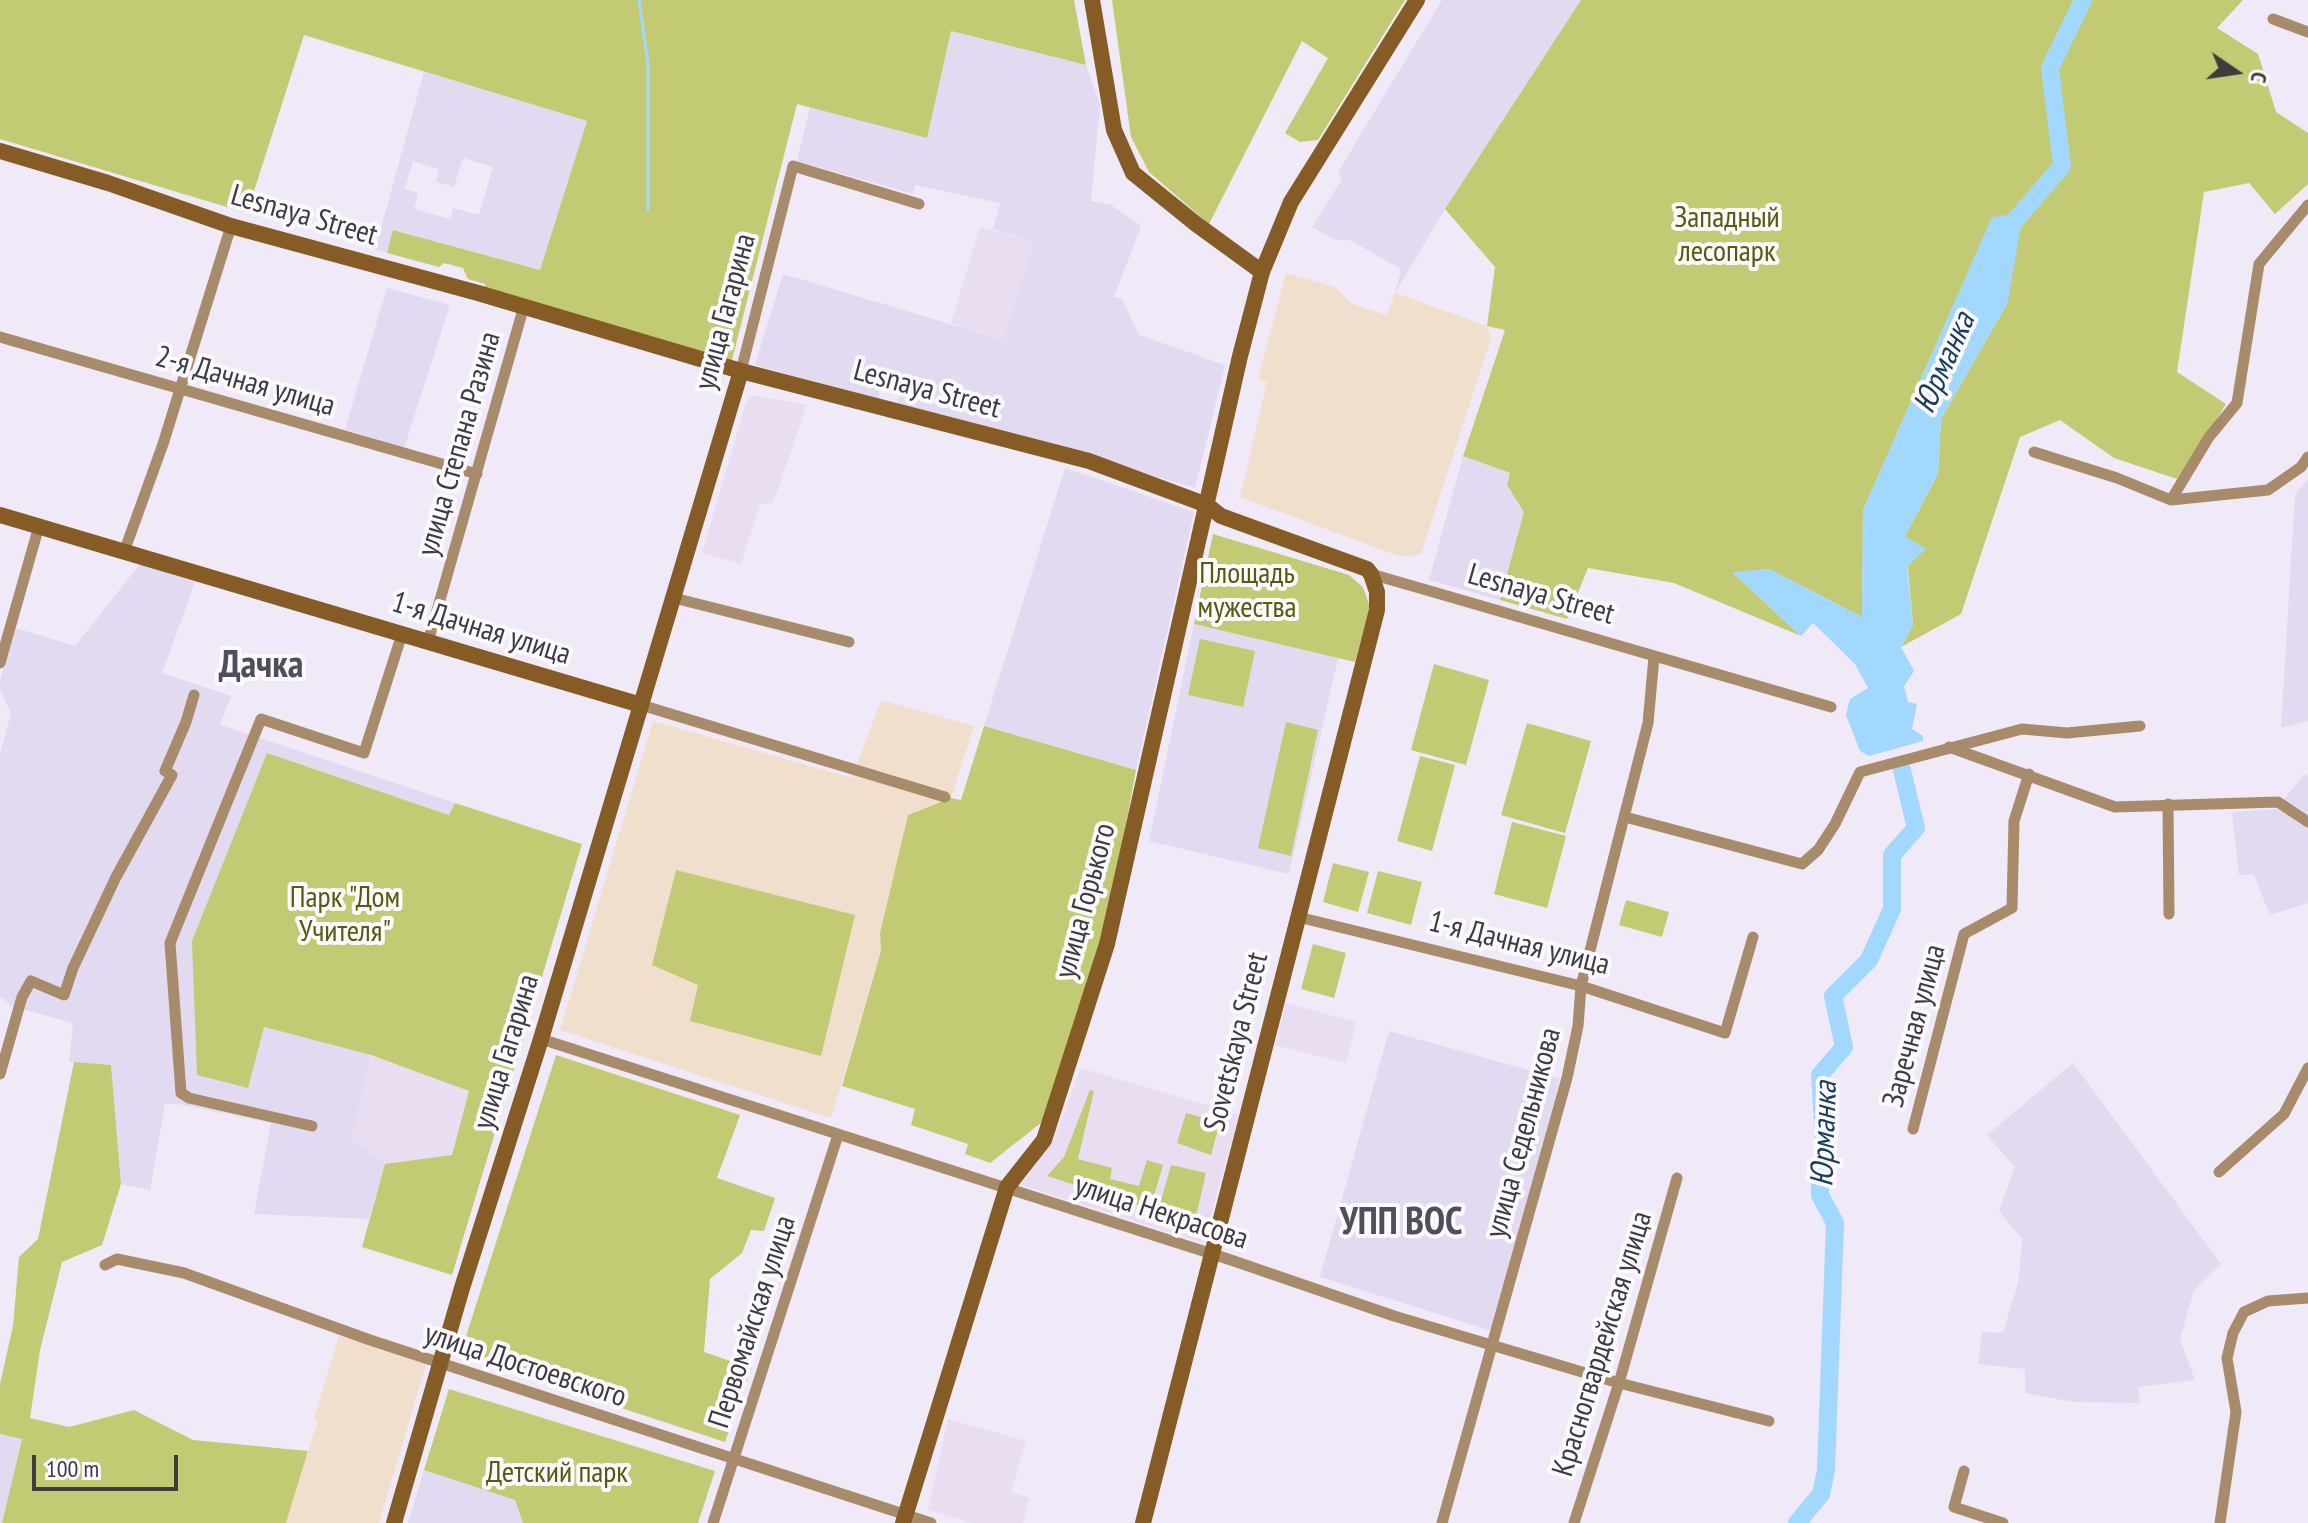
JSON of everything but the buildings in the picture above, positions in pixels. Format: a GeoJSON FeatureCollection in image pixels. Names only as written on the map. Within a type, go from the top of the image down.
{"type":"FeatureCollection","features":[{"type":"Feature","properties":{"kind":"street"},"geometry":{"type":"LineString","coordinates":[[1092,0],[1114,130],[1133,173],[1262,272]]}},
{"type":"Feature","properties":{"kind":"street","name":"улица Горького"},"geometry":{"type":"LineString","coordinates":[[904,1519],[1007,1187],[1044,1140],[1107,944],[1240,356],[1262,272],[1291,202],[1417,0]]}},
{"type":"Feature","properties":{"kind":"street"},"geometry":{"type":"LineString","coordinates":[[2273,19],[2308,32]]}},
{"type":"Feature","properties":{"kind":"street","name":"Lesnaya Street"},"geometry":{"type":"LineString","coordinates":[[0,151],[108,183],[231,226],[524,306],[741,371],[1089,461],[1207,505],[1221,516],[1367,569],[1371,574],[1831,707]]}},
{"type":"Feature","properties":{"kind":"street","name":"улица Гагарина"},"geometry":{"type":"LineString","coordinates":[[394,1523],[741,371],[793,166],[919,204]]}},
{"type":"Feature","properties":{"kind":"street"},"geometry":{"type":"LineString","coordinates":[[2171,500],[2209,437],[2237,403],[2259,264],[2308,205]]}},
{"type":"Feature","properties":{"kind":"street"},"geometry":{"type":"LineString","coordinates":[[124,552],[181,389],[231,226]]}},
{"type":"Feature","properties":{"kind":"street","name":"улица Степана Разина"},"geometry":{"type":"LineString","coordinates":[[428,642],[524,306]]}},
{"type":"Feature","properties":{"kind":"street","name":"2-я Дачная улица"},"geometry":{"type":"LineString","coordinates":[[0,337],[477,474]]}},
{"type":"Feature","properties":{"kind":"street"},"geometry":{"type":"LineString","coordinates":[[2034,452],[2117,478],[2171,500],[2268,490],[2304,462]]}},
{"type":"Feature","properties":{"kind":"street","name":"1-я Дачная улица"},"geometry":{"type":"LineString","coordinates":[[0,515],[945,797]]}},
{"type":"Feature","properties":{"kind":"street"},"geometry":{"type":"LineString","coordinates":[[0,663],[39,526]]}},
{"type":"Feature","properties":{"kind":"street","name":"Sovetskaya Street"},"geometry":{"type":"LineString","coordinates":[[1143,1523],[1377,610],[1377,592],[1371,574]]}},
{"type":"Feature","properties":{"kind":"street"},"geometry":{"type":"LineString","coordinates":[[674,598],[849,642]]}},
{"type":"Feature","properties":{"kind":"street"},"geometry":{"type":"LineString","coordinates":[[312,1126],[189,1098],[181,1093],[170,943],[261,719],[364,753],[402,634]]}},
{"type":"Feature","properties":{"kind":"street","name":"улица Седельникова"},"geometry":{"type":"LineString","coordinates":[[1442,1523],[1567,1078],[1578,1026],[1581,986],[1648,723],[1654,657]]}},
{"type":"Feature","properties":{"kind":"street"},"geometry":{"type":"LineString","coordinates":[[0,1074],[22,997],[31,981],[64,995],[73,968],[116,877],[172,775],[165,771],[194,695]]}},
{"type":"Feature","properties":{"kind":"street"},"geometry":{"type":"LineString","coordinates":[[1625,817],[1802,864],[1818,850],[1835,824],[1860,772],[2022,729],[2067,733],[2140,726]]}},
{"type":"Feature","properties":{"kind":"street"},"geometry":{"type":"LineString","coordinates":[[1948,747],[2115,807],[2278,802],[2308,822]]}},
{"type":"Feature","properties":{"kind":"street","name":"Заречная улица"},"geometry":{"type":"LineString","coordinates":[[1913,1129],[1964,934],[2012,908],[2014,821],[2029,774]]}},
{"type":"Feature","properties":{"kind":"street"},"geometry":{"type":"LineString","coordinates":[[2168,804],[2169,914]]}},
{"type":"Feature","properties":{"kind":"street","name":"1-я Дачная улица"},"geometry":{"type":"LineString","coordinates":[[1298,917],[1581,986],[1725,1033],[1753,937]]}},
{"type":"Feature","properties":{"kind":"street","name":"улица Некрасова"},"geometry":{"type":"LineString","coordinates":[[541,1039],[1007,1187],[1394,1316],[1619,1383],[1769,1421]]}},
{"type":"Feature","properties":{"kind":"street"},"geometry":{"type":"LineString","coordinates":[[2219,1172],[2284,1114],[2308,1068]]}},
{"type":"Feature","properties":{"kind":"street","name":"Первомайская улица"},"geometry":{"type":"LineString","coordinates":[[713,1523],[838,1135]]}},
{"type":"Feature","properties":{"kind":"street","name":"Красногвардейская улица"},"geometry":{"type":"LineString","coordinates":[[1574,1523],[1619,1383],[1677,1178]]}},
{"type":"Feature","properties":{"kind":"street","name":"улица Достоевского"},"geometry":{"type":"LineString","coordinates":[[105,1265],[117,1259],[184,1273],[904,1519],[931,1523]]}},
{"type":"Feature","properties":{"kind":"street"},"geometry":{"type":"LineString","coordinates":[[2220,1523],[2236,1412],[2227,1358],[2233,1333],[2244,1312],[2268,1301],[2308,1298]]}},
{"type":"Feature","properties":{"kind":"street"},"geometry":{"type":"LineString","coordinates":[[1964,1471],[1954,1507],[2003,1523]]}},
{"type":"Feature","properties":{"kind":"shaded area"},"geometry":{"type":"Polygon","coordinates":[[[1442,0],[1581,0],[1445,209],[1395,293],[1401,269],[1350,240],[1336,240],[1312,227],[1342,179],[1338,173],[1442,0]]]}},
{"type":"Feature","properties":{"kind":"shaded area"},"geometry":{"type":"Polygon","coordinates":[[[950,31],[1086,65],[1100,104],[1091,201],[1111,205],[1141,226],[1114,297],[1122,299],[1139,335],[1225,365],[1195,488],[1041,442],[897,404],[903,383],[883,377],[878,399],[755,365],[783,274],[1003,340],[1034,241],[993,229],[1000,203],[915,185],[913,194],[797,161],[810,107],[927,138],[950,31]]]}},
{"type":"Feature","properties":{"kind":"shaded area"},"geometry":{"type":"Polygon","coordinates":[[[424,72],[587,121],[540,270],[394,230],[387,253],[375,250],[424,72]],[[463,158],[454,187],[436,182],[439,169],[413,161],[405,189],[418,193],[414,209],[450,219],[453,208],[479,215],[493,167],[463,158]]]}},
{"type":"Feature","properties":{"kind":"shaded area"},"geometry":{"type":"Polygon","coordinates":[[[980,227],[1034,241],[1003,340],[951,323],[980,227]]]}},
{"type":"Feature","properties":{"kind":"shaded area"},"geometry":{"type":"Polygon","coordinates":[[[1286,273],[1335,287],[1352,304],[1387,315],[1395,293],[1487,326],[1491,338],[1421,554],[1401,557],[1240,497],[1267,382],[1258,379],[1286,273]]]}},
{"type":"Feature","properties":{"kind":"shaded area"},"geometry":{"type":"Polygon","coordinates":[[[387,288],[450,305],[404,448],[345,429],[387,288]]]}},
{"type":"Feature","properties":{"kind":"shaded area"},"geometry":{"type":"Polygon","coordinates":[[[753,395],[807,405],[773,503],[760,504],[741,564],[702,553],[746,403],[753,395]]]}},
{"type":"Feature","properties":{"kind":"shaded area"},"geometry":{"type":"Polygon","coordinates":[[[1463,456],[1510,473],[1507,485],[1525,512],[1500,600],[1429,580],[1463,456]]]}},
{"type":"Feature","properties":{"kind":"shaded area"},"geometry":{"type":"Polygon","coordinates":[[[1065,468],[1194,512],[1136,770],[984,726],[1065,468]]]}},
{"type":"Feature","properties":{"kind":"shaded area"},"geometry":{"type":"Polygon","coordinates":[[[2308,479],[2308,721],[2281,728],[2295,494],[2308,479]]]}},
{"type":"Feature","properties":{"kind":"shaded area"},"geometry":{"type":"Polygon","coordinates":[[[140,564],[195,582],[162,673],[231,696],[220,725],[455,803],[450,815],[267,753],[263,1027],[371,1055],[352,1139],[385,1164],[369,1219],[254,1214],[271,1123],[178,1104],[165,1104],[150,1190],[121,1184],[111,1065],[69,1062],[73,1023],[12,1006],[0,996],[0,754],[11,714],[0,689],[0,680],[16,628],[75,646],[140,564]]]}},
{"type":"Feature","properties":{"kind":"shaded area"},"geometry":{"type":"Polygon","coordinates":[[[1194,624],[1338,658],[1289,874],[1149,841],[1194,624]]]}},
{"type":"Feature","properties":{"kind":"shaded area"},"geometry":{"type":"Polygon","coordinates":[[[881,700],[974,726],[951,798],[908,815],[880,933],[881,951],[831,1118],[560,1030],[653,721],[852,778],[881,700]]]}},
{"type":"Feature","properties":{"kind":"shaded area"},"geometry":{"type":"Polygon","coordinates":[[[2304,774],[2308,776],[2308,903],[2270,915],[2254,875],[2239,875],[2232,812],[2277,809],[2304,774]]]}},
{"type":"Feature","properties":{"kind":"shaded area"},"geometry":{"type":"Polygon","coordinates":[[[1286,1003],[1356,1022],[1346,1063],[1275,1045],[1286,1003]]]}},
{"type":"Feature","properties":{"kind":"shaded area"},"geometry":{"type":"Polygon","coordinates":[[[1389,1031],[1560,1079],[1492,1331],[1320,1277],[1389,1031]]]}},
{"type":"Feature","properties":{"kind":"shaded area"},"geometry":{"type":"Polygon","coordinates":[[[371,1055],[469,1091],[452,1155],[385,1164],[352,1139],[371,1055]]]}},
{"type":"Feature","properties":{"kind":"shaded area"},"geometry":{"type":"Polygon","coordinates":[[[2073,1063],[2221,1264],[2194,1290],[2180,1339],[2195,1380],[2138,1387],[2140,1403],[2073,1402],[2025,1393],[2025,1369],[1978,1364],[1982,1332],[2003,1333],[2019,1279],[2022,1239],[1999,1211],[2015,1167],[1987,1135],[2073,1063]]]}},
{"type":"Feature","properties":{"kind":"shaded area"},"geometry":{"type":"Polygon","coordinates":[[[1081,1068],[1239,1115],[1203,1243],[1021,1185],[1055,1137],[1081,1068]]]}},
{"type":"Feature","properties":{"kind":"shaded area"},"geometry":{"type":"Polygon","coordinates":[[[339,1336],[427,1361],[379,1523],[286,1523],[318,1420],[314,1418],[339,1336]]]}},
{"type":"Feature","properties":{"kind":"shaded area"},"geometry":{"type":"Polygon","coordinates":[[[948,1419],[1026,1441],[1011,1492],[1029,1498],[1023,1523],[974,1523],[928,1510],[948,1419]]]}},
{"type":"Feature","properties":{"kind":"shaded area"},"geometry":{"type":"Polygon","coordinates":[[[0,1434],[22,1438],[2,1523],[0,1523],[0,1434]]]}},
{"type":"Feature","properties":{"kind":"shaded area"},"geometry":{"type":"Polygon","coordinates":[[[424,1470],[515,1500],[523,1523],[408,1523],[424,1470]]]}},
{"type":"Feature","properties":{"kind":"green space"},"geometry":{"type":"Polygon","coordinates":[[[0,0],[1074,0],[1086,65],[951,31],[927,138],[797,104],[732,360],[485,288],[485,284],[468,279],[463,268],[444,263],[439,267],[387,253],[393,230],[540,270],[587,121],[304,35],[247,213],[0,139],[0,0]]]}},
{"type":"Feature","properties":{"kind":"green space"},"geometry":{"type":"Polygon","coordinates":[[[1112,0],[1405,0],[1318,140],[1300,142],[1285,133],[1328,58],[1302,41],[1209,224],[1149,172],[1131,137],[1112,0]]]}},
{"type":"Feature","properties":{"kind":"green space","name":"Западный лесопарк"},"geometry":{"type":"Polygon","coordinates":[[[1581,0],[2243,0],[2217,28],[2258,54],[2276,112],[2308,133],[2308,184],[2275,214],[2249,183],[2204,192],[2177,372],[2226,404],[2180,480],[2114,458],[2060,420],[2020,437],[1961,614],[1901,647],[1913,625],[1905,536],[1938,474],[1941,419],[2008,302],[1992,218],[1863,510],[1862,617],[1769,569],[1733,573],[1801,636],[1674,583],[1588,568],[1567,619],[1500,600],[1524,512],[1507,485],[1510,473],[1463,456],[1505,330],[1487,326],[1495,267],[1445,209],[1581,0]]]}},
{"type":"Feature","properties":{"kind":"green space","name":"Площадь мужества"},"geometry":{"type":"Polygon","coordinates":[[[1213,534],[1349,575],[1363,587],[1370,607],[1355,662],[1194,624],[1213,534]]]}},
{"type":"Feature","properties":{"kind":"green space"},"geometry":{"type":"Polygon","coordinates":[[[1200,639],[1255,651],[1243,707],[1188,695],[1200,639]]]}},
{"type":"Feature","properties":{"kind":"green space"},"geometry":{"type":"Polygon","coordinates":[[[1434,664],[1489,680],[1466,765],[1411,750],[1434,664]]]}},
{"type":"Feature","properties":{"kind":"green space"},"geometry":{"type":"Polygon","coordinates":[[[1286,722],[1318,730],[1291,856],[1258,848],[1286,722]]]}},
{"type":"Feature","properties":{"kind":"green space"},"geometry":{"type":"Polygon","coordinates":[[[1527,723],[1591,741],[1565,833],[1501,815],[1527,723]]]}},
{"type":"Feature","properties":{"kind":"green space"},"geometry":{"type":"Polygon","coordinates":[[[984,726],[1136,770],[1111,904],[1046,1119],[990,1163],[965,1154],[968,1144],[911,1125],[915,1109],[842,1086],[881,951],[880,933],[908,815],[951,798],[961,800],[984,726]]]}},
{"type":"Feature","properties":{"kind":"green space","name":"Парк \"Дом Учителя\""},"geometry":{"type":"Polygon","coordinates":[[[267,753],[449,815],[455,803],[582,844],[452,1275],[362,1247],[385,1164],[452,1155],[469,1091],[371,1055],[264,1027],[248,1088],[197,1075],[192,941],[267,753]]]}},
{"type":"Feature","properties":{"kind":"green space"},"geometry":{"type":"Polygon","coordinates":[[[1420,756],[1455,765],[1432,851],[1397,841],[1420,756]]]}},
{"type":"Feature","properties":{"kind":"green space"},"geometry":{"type":"Polygon","coordinates":[[[1512,822],[1566,836],[1547,908],[1494,894],[1512,822]]]}},
{"type":"Feature","properties":{"kind":"green space"},"geometry":{"type":"Polygon","coordinates":[[[1333,863],[1369,872],[1358,912],[1323,902],[1333,863]]]}},
{"type":"Feature","properties":{"kind":"green space"},"geometry":{"type":"Polygon","coordinates":[[[676,870],[855,915],[821,1056],[690,1021],[698,985],[652,965],[676,870]]]}},
{"type":"Feature","properties":{"kind":"green space"},"geometry":{"type":"Polygon","coordinates":[[[1378,871],[1422,882],[1411,925],[1367,913],[1378,871]]]}},
{"type":"Feature","properties":{"kind":"green space"},"geometry":{"type":"Polygon","coordinates":[[[1626,900],[1669,912],[1662,937],[1619,925],[1626,900]]]}},
{"type":"Feature","properties":{"kind":"green space"},"geometry":{"type":"Polygon","coordinates":[[[1313,944],[1346,953],[1334,998],[1301,989],[1313,944]]]}},
{"type":"Feature","properties":{"kind":"green space"},"geometry":{"type":"Polygon","coordinates":[[[556,1055],[740,1115],[717,1178],[775,1198],[764,1231],[751,1230],[742,1253],[710,1279],[704,1352],[751,1368],[725,1442],[460,1355],[556,1055]]]}},
{"type":"Feature","properties":{"kind":"green space"},"geometry":{"type":"Polygon","coordinates":[[[74,1062],[111,1065],[121,1184],[102,1245],[62,1262],[40,1350],[30,1418],[69,1427],[134,1410],[193,1440],[308,1451],[286,1523],[2,1523],[22,1439],[0,1434],[0,1384],[13,1326],[19,1257],[38,1239],[74,1062]]]}},
{"type":"Feature","properties":{"kind":"green space"},"geometry":{"type":"Polygon","coordinates":[[[1090,1090],[1094,1091],[1078,1159],[1112,1168],[1110,1179],[1139,1186],[1147,1160],[1163,1165],[1150,1209],[1047,1176],[1064,1157],[1090,1090]]]}},
{"type":"Feature","properties":{"kind":"green space"},"geometry":{"type":"Polygon","coordinates":[[[1186,1113],[1220,1122],[1211,1155],[1177,1143],[1186,1113]]]}},
{"type":"Feature","properties":{"kind":"green space"},"geometry":{"type":"Polygon","coordinates":[[[1171,1165],[1206,1173],[1194,1225],[1157,1215],[1171,1165]]]}},
{"type":"Feature","properties":{"kind":"green space","name":"Детский парк"},"geometry":{"type":"Polygon","coordinates":[[[449,1389],[715,1471],[698,1523],[523,1523],[515,1500],[424,1470],[449,1389]]]}},
{"type":"Feature","properties":{"kind":"water"},"geometry":{"type":"Polygon","coordinates":[[[2023,213],[2008,302],[1941,419],[1938,474],[1905,536],[1926,549],[1907,567],[1913,625],[1901,647],[1914,671],[1904,686],[1908,702],[1917,704],[1912,729],[1923,736],[1923,741],[1869,756],[1860,751],[1846,715],[1850,699],[1868,688],[1855,664],[1813,623],[1801,636],[1732,572],[1769,569],[1862,617],[1863,510],[1992,217],[2023,213]]]}},
{"type":"Feature","properties":{"kind":"waterway"},"geometry":{"type":"LineString","coordinates":[[639,0],[648,64],[648,210]]}},
{"type":"Feature","properties":{"kind":"waterway","name":"Юрманка"},"geometry":{"type":"LineString","coordinates":[[2005,232],[2062,166],[2050,68],[2083,0]]}},
{"type":"Feature","properties":{"kind":"waterway","name":"Юрманка"},"geometry":{"type":"LineString","coordinates":[[1797,1523],[1821,1494],[1826,1470],[1835,1223],[1820,1195],[1825,1157],[1820,1075],[1844,1047],[1833,996],[1869,960],[1892,909],[1892,855],[1916,828],[1902,770]]}},
{"type":"Feature","properties":{"kind":"district","name":"Дачка"},"geometry":{"type":"Point","coordinates":[261,666]}},
{"type":"Feature","properties":{"kind":"district","name":"УПП ВОС"},"geometry":{"type":"Point","coordinates":[1401,1223]}}]}
